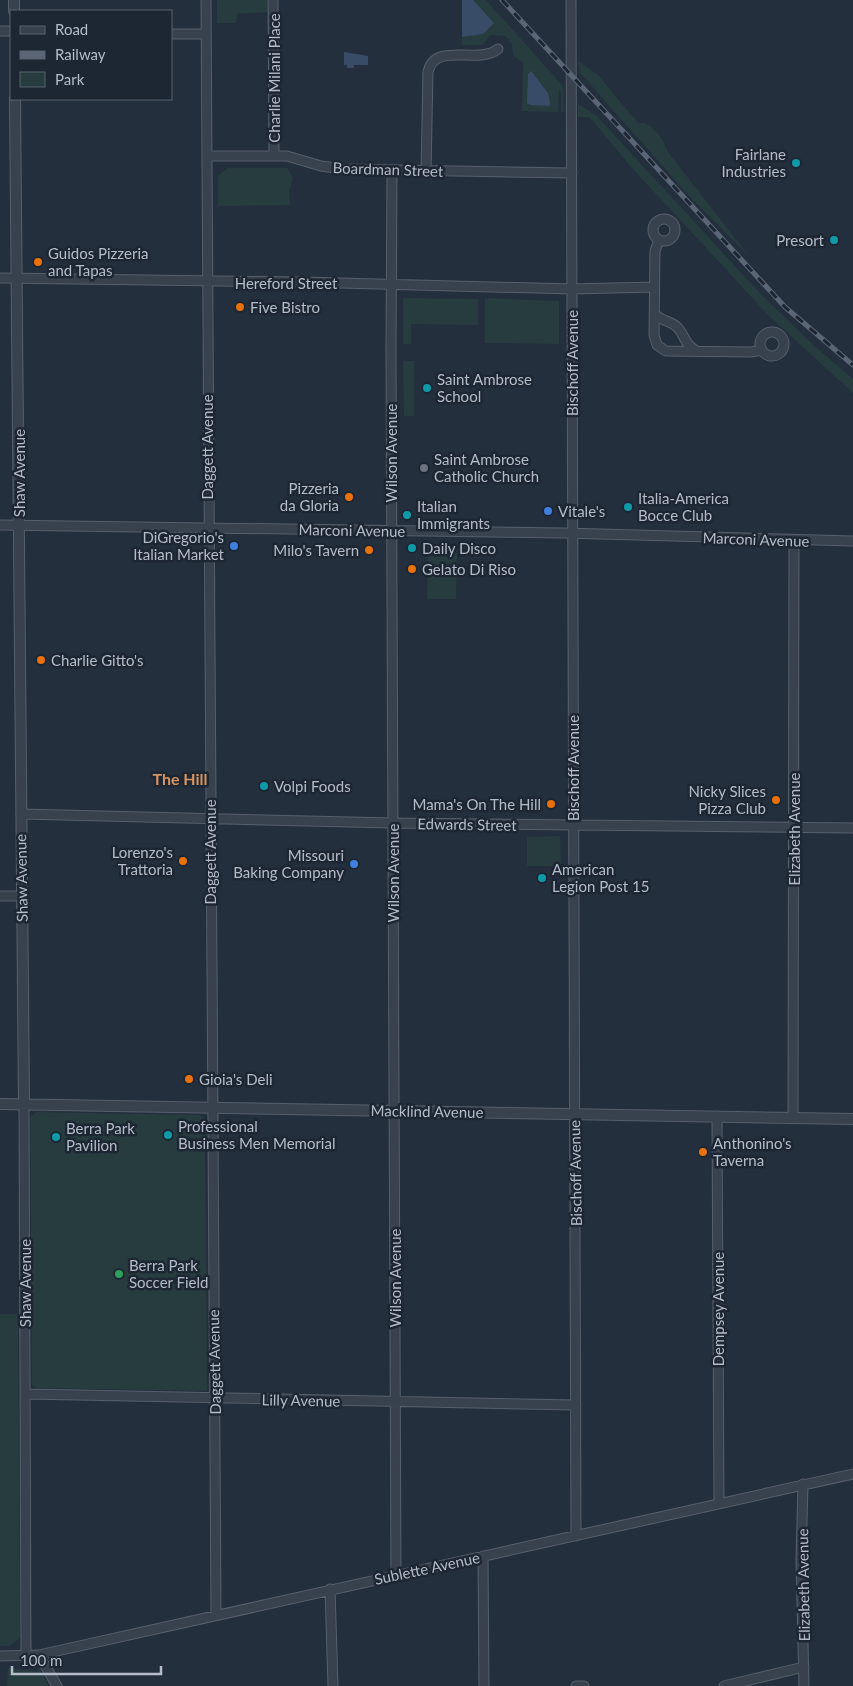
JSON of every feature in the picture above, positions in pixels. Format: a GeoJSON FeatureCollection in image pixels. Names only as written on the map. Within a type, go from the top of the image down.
{"type":"FeatureCollection","features":[{"type":"Feature","properties":{"kind":"street","name":"Daggett Avenue"},"geometry":{"type":"LineString","coordinates":[[206,0],[211,1107],[216,1614]]}},
{"type":"Feature","properties":{"kind":"street","name":"Charlie Milani Place"},"geometry":{"type":"LineString","coordinates":[[273,0],[274,156]]}},
{"type":"Feature","properties":{"kind":"street","name":"Bischoff Avenue"},"geometry":{"type":"LineString","coordinates":[[571,0],[576,1536]]}},
{"type":"Feature","properties":{"kind":"street"},"geometry":{"type":"LineString","coordinates":[[172,34],[206,34]]}},
{"type":"Feature","properties":{"kind":"street"},"geometry":{"type":"LineString","coordinates":[[426,171],[428,72],[432,61],[438,57],[448,55],[489,55],[498,49]]}},
{"type":"Feature","properties":{"kind":"street","name":"Shaw Avenue"},"geometry":{"type":"LineString","coordinates":[[15,100],[24,1104],[26,1657]]}},
{"type":"Feature","properties":{"kind":"street","name":"Boardman Street"},"geometry":{"type":"LineString","coordinates":[[207,156],[295,157],[330,169],[572,173]]}},
{"type":"Feature","properties":{"kind":"street","name":"Wilson Avenue"},"geometry":{"type":"LineString","coordinates":[[392,170],[390,284],[396,1575]]}},
{"type":"Feature","properties":{"kind":"street"},"geometry":{"type":"LineString","coordinates":[[659,240],[655,252],[654,313],[655,340],[662,350],[751,352],[762,350]]}},
{"type":"Feature","properties":{"kind":"street","name":"Hereford Street"},"geometry":{"type":"LineString","coordinates":[[0,278],[302,282],[572,289],[654,287]]}},
{"type":"Feature","properties":{"kind":"street"},"geometry":{"type":"LineString","coordinates":[[654,313],[662,320],[677,327],[686,344],[697,351]]}},
{"type":"Feature","properties":{"kind":"street","name":"Marconi Avenue"},"geometry":{"type":"LineString","coordinates":[[0,525],[573,533],[853,541]]}},
{"type":"Feature","properties":{"kind":"street","name":"Elizabeth Avenue"},"geometry":{"type":"LineString","coordinates":[[793,1118],[794,540]]}},
{"type":"Feature","properties":{"kind":"street","name":"Edwards Street"},"geometry":{"type":"LineString","coordinates":[[21,814],[393,823],[853,828]]}},
{"type":"Feature","properties":{"kind":"street"},"geometry":{"type":"LineString","coordinates":[[0,896],[22,896]]}},
{"type":"Feature","properties":{"kind":"street","name":"Macklind Avenue"},"geometry":{"type":"LineString","coordinates":[[0,1104],[853,1119]]}},
{"type":"Feature","properties":{"kind":"street","name":"Dempsey Avenue"},"geometry":{"type":"LineString","coordinates":[[717,1116],[719,1502]]}},
{"type":"Feature","properties":{"kind":"street","name":"Lilly Avenue"},"geometry":{"type":"LineString","coordinates":[[26,1394],[576,1405]]}},
{"type":"Feature","properties":{"kind":"street","name":"Sublette Avenue"},"geometry":{"type":"LineString","coordinates":[[0,1656],[26,1657],[39,1655],[216,1614],[576,1536],[719,1502],[853,1474]]}},
{"type":"Feature","properties":{"kind":"street","name":"Elizabeth Avenue"},"geometry":{"type":"LineString","coordinates":[[803,1484],[801,1560],[804,1686]]}},
{"type":"Feature","properties":{"kind":"street"},"geometry":{"type":"LineString","coordinates":[[483,1556],[484,1686]]}},
{"type":"Feature","properties":{"kind":"street"},"geometry":{"type":"LineString","coordinates":[[330,1589],[333,1686]]}},
{"type":"Feature","properties":{"kind":"street"},"geometry":{"type":"LineString","coordinates":[[39,1655],[57,1686]]}},
{"type":"Feature","properties":{"kind":"street"},"geometry":{"type":"LineString","coordinates":[[724,1686],[804,1667]]}},
{"type":"Feature","properties":{"kind":"street"},"geometry":{"type":"LineString","coordinates":[[576,1686],[584,1686]]}},
{"type":"Feature","properties":{"kind":"green space"},"geometry":{"type":"Polygon","coordinates":[[[217,0],[267,0],[267,12],[237,14],[236,23],[217,23],[217,0]]]}},
{"type":"Feature","properties":{"kind":"green space"},"geometry":{"type":"Polygon","coordinates":[[[462,0],[486,0],[563,86],[564,112],[561,112],[561,91],[559,90],[558,112],[522,111],[523,64],[513,54],[512,44],[506,36],[490,35],[483,45],[462,45],[462,0]]]}},
{"type":"Feature","properties":{"kind":"green space"},"geometry":{"type":"Polygon","coordinates":[[[578,61],[598,75],[638,123],[645,123],[653,128],[662,139],[668,152],[748,255],[691,198],[580,73],[578,61]]]}},
{"type":"Feature","properties":{"kind":"green space"},"geometry":{"type":"Polygon","coordinates":[[[578,104],[597,116],[758,291],[809,341],[853,379],[853,393],[770,317],[631,167],[593,121],[589,117],[578,117],[578,104]]]}},
{"type":"Feature","properties":{"kind":"green space"},"geometry":{"type":"Polygon","coordinates":[[[227,168],[287,168],[293,178],[289,192],[290,205],[218,206],[218,176],[227,168]]]}},
{"type":"Feature","properties":{"kind":"green space"},"geometry":{"type":"Polygon","coordinates":[[[403,298],[478,299],[478,325],[411,324],[411,344],[403,344],[403,298]]]}},
{"type":"Feature","properties":{"kind":"green space"},"geometry":{"type":"Polygon","coordinates":[[[485,298],[559,301],[559,344],[485,343],[485,298]]]}},
{"type":"Feature","properties":{"kind":"green space"},"geometry":{"type":"Polygon","coordinates":[[[403,361],[414,361],[414,416],[404,416],[403,361]]]}},
{"type":"Feature","properties":{"kind":"green space"},"geometry":{"type":"Polygon","coordinates":[[[428,546],[457,547],[456,599],[427,599],[428,546]]]}},
{"type":"Feature","properties":{"kind":"green space","name":"American Legion Post 15"},"geometry":{"type":"Polygon","coordinates":[[[560,836],[561,866],[527,866],[527,837],[560,836]]]}},
{"type":"Feature","properties":{"kind":"green space"},"geometry":{"type":"Polygon","coordinates":[[[37,1112],[199,1115],[205,1119],[206,1391],[37,1388],[32,1385],[30,1117],[37,1112]]]}},
{"type":"Feature","properties":{"kind":"green space"},"geometry":{"type":"Polygon","coordinates":[[[0,1314],[18,1314],[20,1638],[10,1646],[0,1646],[0,1314]]]}},
{"type":"Feature","properties":{"kind":"green space"},"geometry":{"type":"Polygon","coordinates":[[[8,1668],[37,1671],[39,1668],[49,1686],[7,1686],[8,1668]]]}},
{"type":"Feature","properties":{"kind":"water"},"geometry":{"type":"Polygon","coordinates":[[[462,0],[473,0],[494,23],[483,34],[462,37],[462,0]]]}},
{"type":"Feature","properties":{"kind":"water"},"geometry":{"type":"Polygon","coordinates":[[[344,52],[368,56],[368,65],[354,65],[354,68],[347,68],[347,65],[344,65],[344,52]]]}},
{"type":"Feature","properties":{"kind":"water"},"geometry":{"type":"Polygon","coordinates":[[[531,71],[548,93],[549,106],[530,105],[527,103],[528,74],[531,71]]]}},
{"type":"Feature","properties":{"kind":"railway"},"geometry":{"type":"LineString","coordinates":[[502,0],[785,307],[853,365]]}},
{"type":"Feature","properties":{"kind":"place","name":"Fairlane Industries"},"geometry":{"type":"Point","coordinates":[796,163]}},
{"type":"Feature","properties":{"kind":"place","name":"Presort"},"geometry":{"type":"Point","coordinates":[834,240]}},
{"type":"Feature","properties":{"kind":"place","name":"Guidos Pizzeria and Tapas"},"geometry":{"type":"Point","coordinates":[38,262]}},
{"type":"Feature","properties":{"kind":"place","name":"Five Bistro"},"geometry":{"type":"Point","coordinates":[240,307]}},
{"type":"Feature","properties":{"kind":"place","name":"Saint Ambrose School"},"geometry":{"type":"Point","coordinates":[427,388]}},
{"type":"Feature","properties":{"kind":"place","name":"Saint Ambrose Catholic Church"},"geometry":{"type":"Point","coordinates":[424,468]}},
{"type":"Feature","properties":{"kind":"place","name":"Pizzeria da Gloria"},"geometry":{"type":"Point","coordinates":[349,497]}},
{"type":"Feature","properties":{"kind":"place","name":"Italia-America Bocce Club"},"geometry":{"type":"Point","coordinates":[628,507]}},
{"type":"Feature","properties":{"kind":"place","name":"Vitale's"},"geometry":{"type":"Point","coordinates":[548,511]}},
{"type":"Feature","properties":{"kind":"place","name":"Italian Immigrants"},"geometry":{"type":"Point","coordinates":[407,515]}},
{"type":"Feature","properties":{"kind":"place","name":"DiGregorio's Italian Market"},"geometry":{"type":"Point","coordinates":[234,546]}},
{"type":"Feature","properties":{"kind":"place","name":"Daily Disco"},"geometry":{"type":"Point","coordinates":[412,548]}},
{"type":"Feature","properties":{"kind":"place","name":"Milo's Tavern"},"geometry":{"type":"Point","coordinates":[369,550]}},
{"type":"Feature","properties":{"kind":"place","name":"Gelato Di Riso"},"geometry":{"type":"Point","coordinates":[412,569]}},
{"type":"Feature","properties":{"kind":"place","name":"Charlie Gitto's"},"geometry":{"type":"Point","coordinates":[41,660]}},
{"type":"Feature","properties":{"kind":"place","name":"Volpi Foods"},"geometry":{"type":"Point","coordinates":[264,786]}},
{"type":"Feature","properties":{"kind":"place","name":"Nicky Slices Pizza Club"},"geometry":{"type":"Point","coordinates":[776,800]}},
{"type":"Feature","properties":{"kind":"place","name":"Mama's On The Hill"},"geometry":{"type":"Point","coordinates":[551,804]}},
{"type":"Feature","properties":{"kind":"place","name":"Lorenzo's Trattoria"},"geometry":{"type":"Point","coordinates":[183,861]}},
{"type":"Feature","properties":{"kind":"place","name":"Missouri Baking Company"},"geometry":{"type":"Point","coordinates":[354,864]}},
{"type":"Feature","properties":{"kind":"place","name":"American Legion Post 15"},"geometry":{"type":"Point","coordinates":[542,878]}},
{"type":"Feature","properties":{"kind":"place","name":"Gioia's Deli"},"geometry":{"type":"Point","coordinates":[189,1079]}},
{"type":"Feature","properties":{"kind":"place","name":"Professional Business Men Memorial"},"geometry":{"type":"Point","coordinates":[168,1135]}},
{"type":"Feature","properties":{"kind":"place","name":"Berra Park Pavilion"},"geometry":{"type":"Point","coordinates":[56,1137]}},
{"type":"Feature","properties":{"kind":"place","name":"Anthonino's Taverna"},"geometry":{"type":"Point","coordinates":[703,1152]}},
{"type":"Feature","properties":{"kind":"place","name":"Berra Park Soccer Field"},"geometry":{"type":"Point","coordinates":[119,1274]}},
{"type":"Feature","properties":{"kind":"district","name":"The Hill"},"geometry":{"type":"Point","coordinates":[180,778]}}]}
